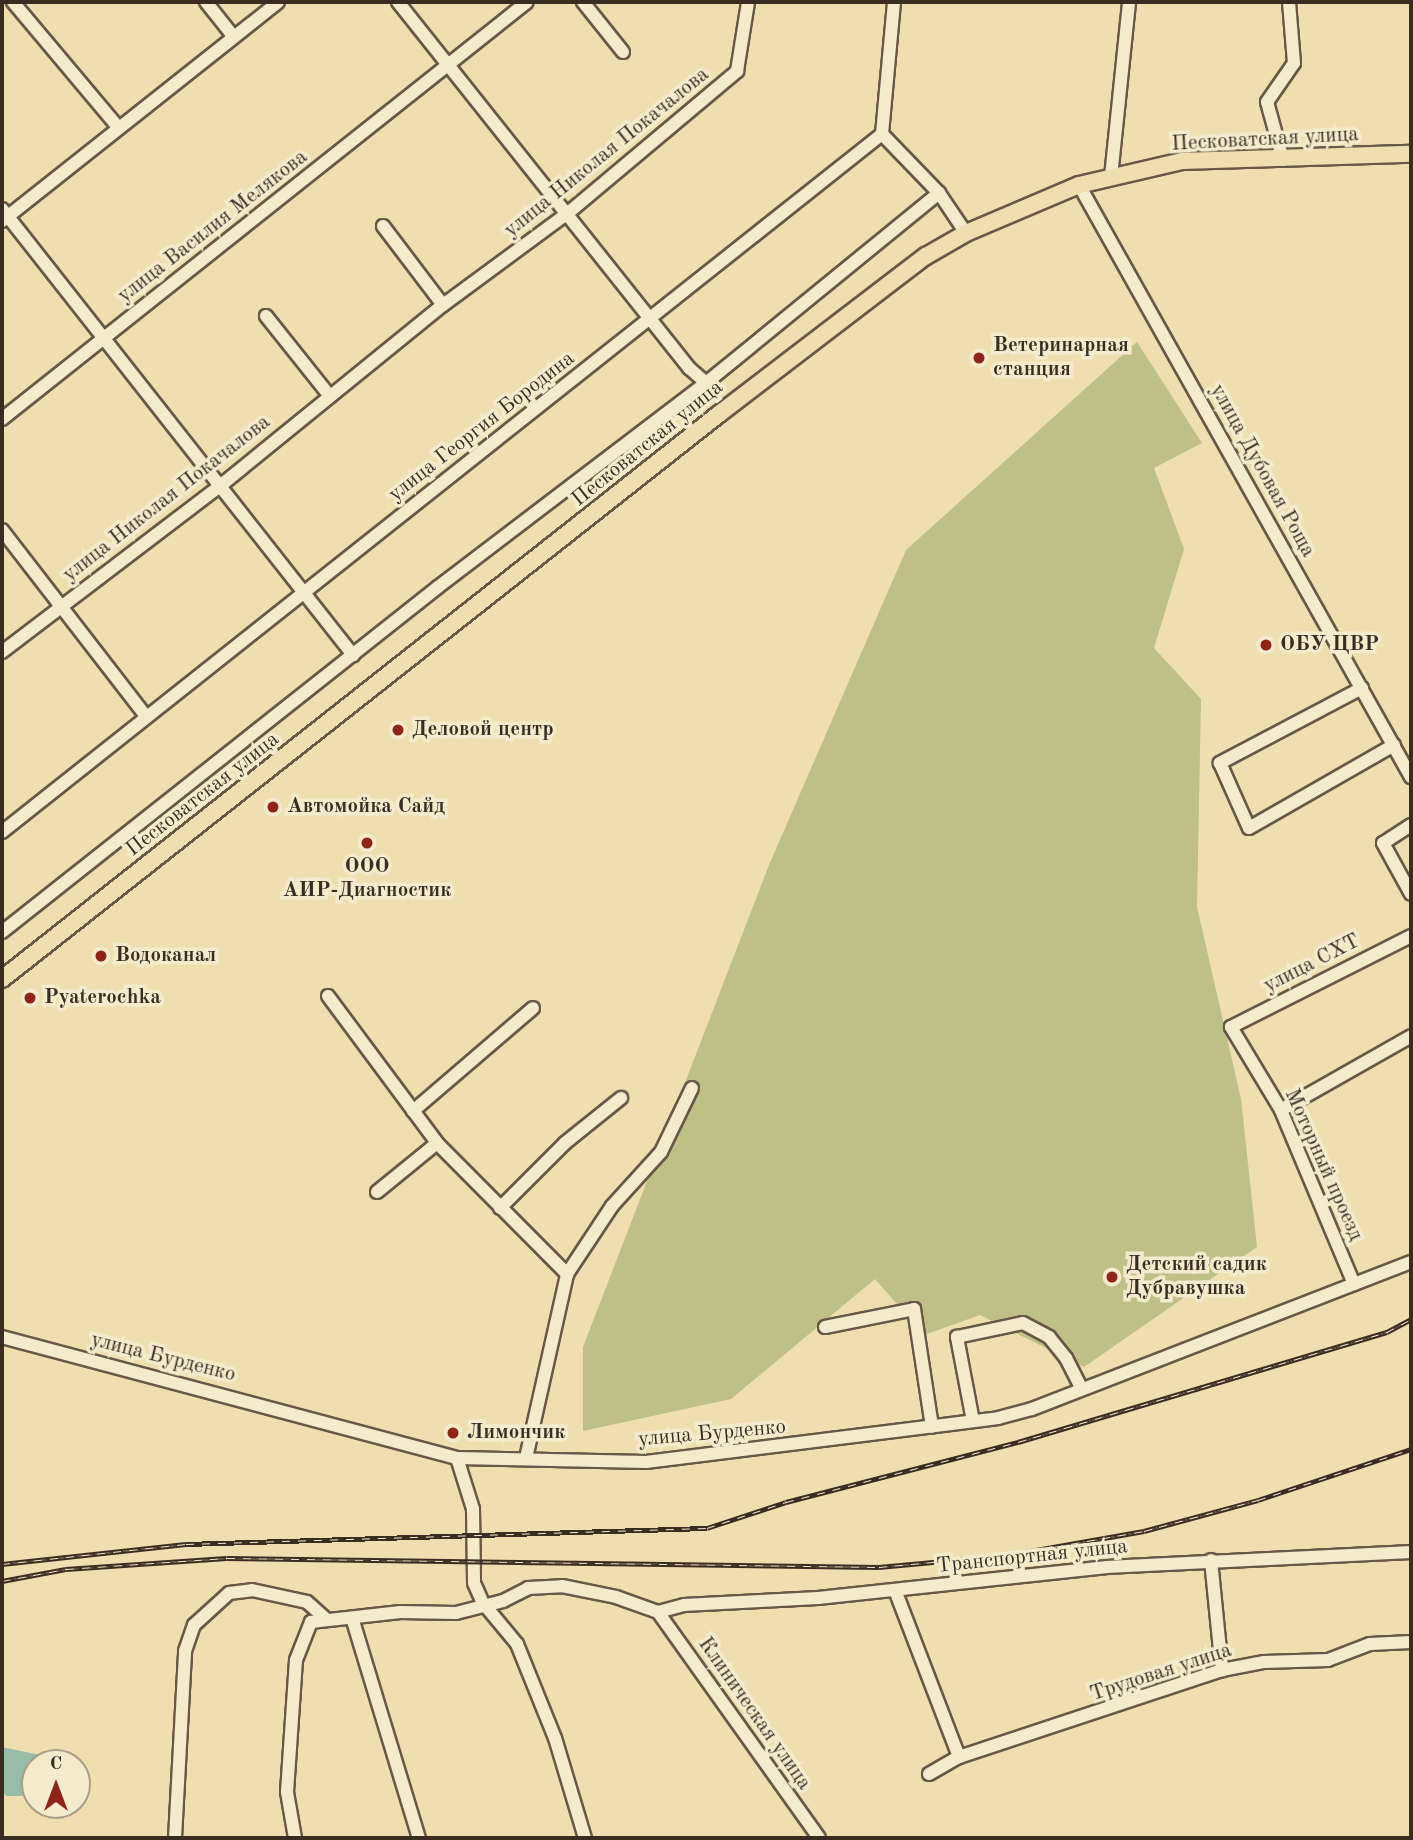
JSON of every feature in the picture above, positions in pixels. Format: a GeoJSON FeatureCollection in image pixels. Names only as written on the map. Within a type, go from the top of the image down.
{"type":"FeatureCollection","features":[{"type":"Feature","properties":{"kind":"main road","name":"Песковатская улица"},"geometry":{"type":"LineString","coordinates":[[2,979],[837,322],[926,256],[965,233],[1079,184],[1182,161],[1411,154]]}},
{"type":"Feature","properties":{"kind":"street"},"geometry":{"type":"LineString","coordinates":[[13,2],[118,127]]}},
{"type":"Feature","properties":{"kind":"street"},"geometry":{"type":"LineString","coordinates":[[206,2],[233,36]]}},
{"type":"Feature","properties":{"kind":"street"},"geometry":{"type":"LineString","coordinates":[[278,2],[4,216],[104,337],[353,654]]}},
{"type":"Feature","properties":{"kind":"street"},"geometry":{"type":"LineString","coordinates":[[398,2],[706,383]]}},
{"type":"Feature","properties":{"kind":"street","name":"улица Василия Мелякова"},"geometry":{"type":"LineString","coordinates":[[2,419],[527,2]]}},
{"type":"Feature","properties":{"kind":"street"},"geometry":{"type":"LineString","coordinates":[[583,2],[623,52]]}},
{"type":"Feature","properties":{"kind":"street","name":"улица Николая Покачалова"},"geometry":{"type":"LineString","coordinates":[[60,606],[220,486],[443,305],[568,213],[737,71],[748,2]]}},
{"type":"Feature","properties":{"kind":"street"},"geometry":{"type":"LineString","coordinates":[[894,2],[882,134],[939,193],[965,233]]}},
{"type":"Feature","properties":{"kind":"street"},"geometry":{"type":"LineString","coordinates":[[1111,177],[1129,2]]}},
{"type":"Feature","properties":{"kind":"street"},"geometry":{"type":"LineString","coordinates":[[1283,160],[1267,102],[1294,63],[1289,2]]}},
{"type":"Feature","properties":{"kind":"street","name":"улица Георгия Бородина"},"geometry":{"type":"LineString","coordinates":[[2,832],[882,134]]}},
{"type":"Feature","properties":{"kind":"street","name":"улица Дубовая Роща"},"geometry":{"type":"LineString","coordinates":[[1079,184],[1411,777]]}},
{"type":"Feature","properties":{"kind":"street"},"geometry":{"type":"LineString","coordinates":[[2,932],[353,654],[706,383],[939,193]]}},
{"type":"Feature","properties":{"kind":"street"},"geometry":{"type":"LineString","coordinates":[[383,226],[443,305]]}},
{"type":"Feature","properties":{"kind":"street"},"geometry":{"type":"LineString","coordinates":[[266,316],[329,395]]}},
{"type":"Feature","properties":{"kind":"street","name":"улица Николая Покачалова"},"geometry":{"type":"LineString","coordinates":[[2,530],[146,716]]}},
{"type":"Feature","properties":{"kind":"street"},"geometry":{"type":"LineString","coordinates":[[2,652],[60,606]]}},
{"type":"Feature","properties":{"kind":"street"},"geometry":{"type":"LineString","coordinates":[[1362,688],[1220,763],[1249,828],[1394,745]]}},
{"type":"Feature","properties":{"kind":"street"},"geometry":{"type":"LineString","coordinates":[[1411,825],[1383,843],[1411,894]]}},
{"type":"Feature","properties":{"kind":"street","name":"улица СХТ"},"geometry":{"type":"LineString","coordinates":[[1231,1027],[1411,936]]}},
{"type":"Feature","properties":{"kind":"street"},"geometry":{"type":"LineString","coordinates":[[328,996],[437,1143],[567,1274]]}},
{"type":"Feature","properties":{"kind":"street"},"geometry":{"type":"LineString","coordinates":[[413,1111],[533,1008]]}},
{"type":"Feature","properties":{"kind":"street","name":"Моторный проезд"},"geometry":{"type":"LineString","coordinates":[[1231,1027],[1281,1110],[1354,1284]]}},
{"type":"Feature","properties":{"kind":"street"},"geometry":{"type":"LineString","coordinates":[[1281,1110],[1411,1036]]}},
{"type":"Feature","properties":{"kind":"street"},"geometry":{"type":"LineString","coordinates":[[526,1458],[567,1274],[612,1206],[661,1153],[692,1088]]}},
{"type":"Feature","properties":{"kind":"street"},"geometry":{"type":"LineString","coordinates":[[500,1208],[565,1143],[621,1098]]}},
{"type":"Feature","properties":{"kind":"street"},"geometry":{"type":"LineString","coordinates":[[377,1192],[437,1143]]}},
{"type":"Feature","properties":{"kind":"street","name":"улица Бурденко"},"geometry":{"type":"LineString","coordinates":[[2,1337],[457,1458],[646,1462],[932,1427],[1032,1409],[1411,1262]]}},
{"type":"Feature","properties":{"kind":"street"},"geometry":{"type":"LineString","coordinates":[[825,1327],[914,1309],[932,1427]]}},
{"type":"Feature","properties":{"kind":"street"},"geometry":{"type":"LineString","coordinates":[[973,1421],[957,1337],[1023,1323],[1049,1337],[1066,1358],[1082,1390]]}},
{"type":"Feature","properties":{"kind":"street"},"geometry":{"type":"LineString","coordinates":[[457,1458],[473,1509],[474,1583],[483,1603],[517,1644],[555,1738],[585,1838]]}},
{"type":"Feature","properties":{"kind":"street","name":"Транспортная улица"},"geometry":{"type":"LineString","coordinates":[[658,1612],[684,1605],[895,1590],[1211,1560],[1411,1552]]}},
{"type":"Feature","properties":{"kind":"street"},"geometry":{"type":"LineString","coordinates":[[1211,1560],[1222,1670]]}},
{"type":"Feature","properties":{"kind":"street"},"geometry":{"type":"LineString","coordinates":[[295,1838],[287,1792],[296,1660],[311,1622],[325,1618],[352,1621],[400,1612],[456,1613],[483,1603],[503,1601],[528,1588],[562,1586],[617,1597],[658,1612]]}},
{"type":"Feature","properties":{"kind":"street"},"geometry":{"type":"LineString","coordinates":[[175,1838],[185,1651],[194,1625],[229,1593],[252,1590],[307,1602],[325,1618]]}},
{"type":"Feature","properties":{"kind":"street"},"geometry":{"type":"LineString","coordinates":[[895,1590],[959,1757]]}},
{"type":"Feature","properties":{"kind":"street","name":"Клиническая улица"},"geometry":{"type":"LineString","coordinates":[[658,1612],[819,1838]]}},
{"type":"Feature","properties":{"kind":"street"},"geometry":{"type":"LineString","coordinates":[[352,1621],[419,1838]]}},
{"type":"Feature","properties":{"kind":"street","name":"Трудовая улица"},"geometry":{"type":"LineString","coordinates":[[929,1774],[959,1757],[1222,1670],[1264,1662],[1328,1660],[1370,1644],[1411,1642]]}},
{"type":"Feature","properties":{"kind":"green space"},"geometry":{"type":"Polygon","coordinates":[[[1137,342],[1202,443],[1154,468],[1184,549],[1154,648],[1201,699],[1197,907],[1241,1099],[1257,1247],[1084,1367],[980,1315],[924,1335],[875,1279],[731,1399],[583,1431],[583,1347],[769,865],[906,550],[1137,342]]]}},
{"type":"Feature","properties":{"kind":"shaded area"},"geometry":{"type":"Polygon","coordinates":[[[2,1747],[21,1751],[21,1796],[6,1796],[2,1791],[2,1747]]]}},
{"type":"Feature","properties":{"kind":"railway"},"geometry":{"type":"LineString","coordinates":[[2,1564],[186,1544],[707,1528],[786,1502],[1018,1442],[1387,1332],[1411,1319]]}},
{"type":"Feature","properties":{"kind":"railway"},"geometry":{"type":"LineString","coordinates":[[2,1581],[66,1569],[227,1558],[879,1567],[1008,1555],[1144,1531],[1258,1500],[1411,1449]]}},
{"type":"Feature","properties":{"kind":"place","name":"Ветеринарная станция"},"geometry":{"type":"Point","coordinates":[979,358]}},
{"type":"Feature","properties":{"kind":"place","name":"ОБУ ЦВР"},"geometry":{"type":"Point","coordinates":[1266,645]}},
{"type":"Feature","properties":{"kind":"place","name":"Деловой центр"},"geometry":{"type":"Point","coordinates":[398,730]}},
{"type":"Feature","properties":{"kind":"place","name":"Автомойка Сайд"},"geometry":{"type":"Point","coordinates":[273,807]}},
{"type":"Feature","properties":{"kind":"place","name":"ООО АИР-Диагностик"},"geometry":{"type":"Point","coordinates":[367,843]}},
{"type":"Feature","properties":{"kind":"place","name":"Водоканал"},"geometry":{"type":"Point","coordinates":[101,956]}},
{"type":"Feature","properties":{"kind":"place","name":"Pyaterochka"},"geometry":{"type":"Point","coordinates":[30,998]}},
{"type":"Feature","properties":{"kind":"place","name":"Детский садик Дубравушка"},"geometry":{"type":"Point","coordinates":[1112,1277]}},
{"type":"Feature","properties":{"kind":"place","name":"Лимончик"},"geometry":{"type":"Point","coordinates":[453,1433]}}]}
